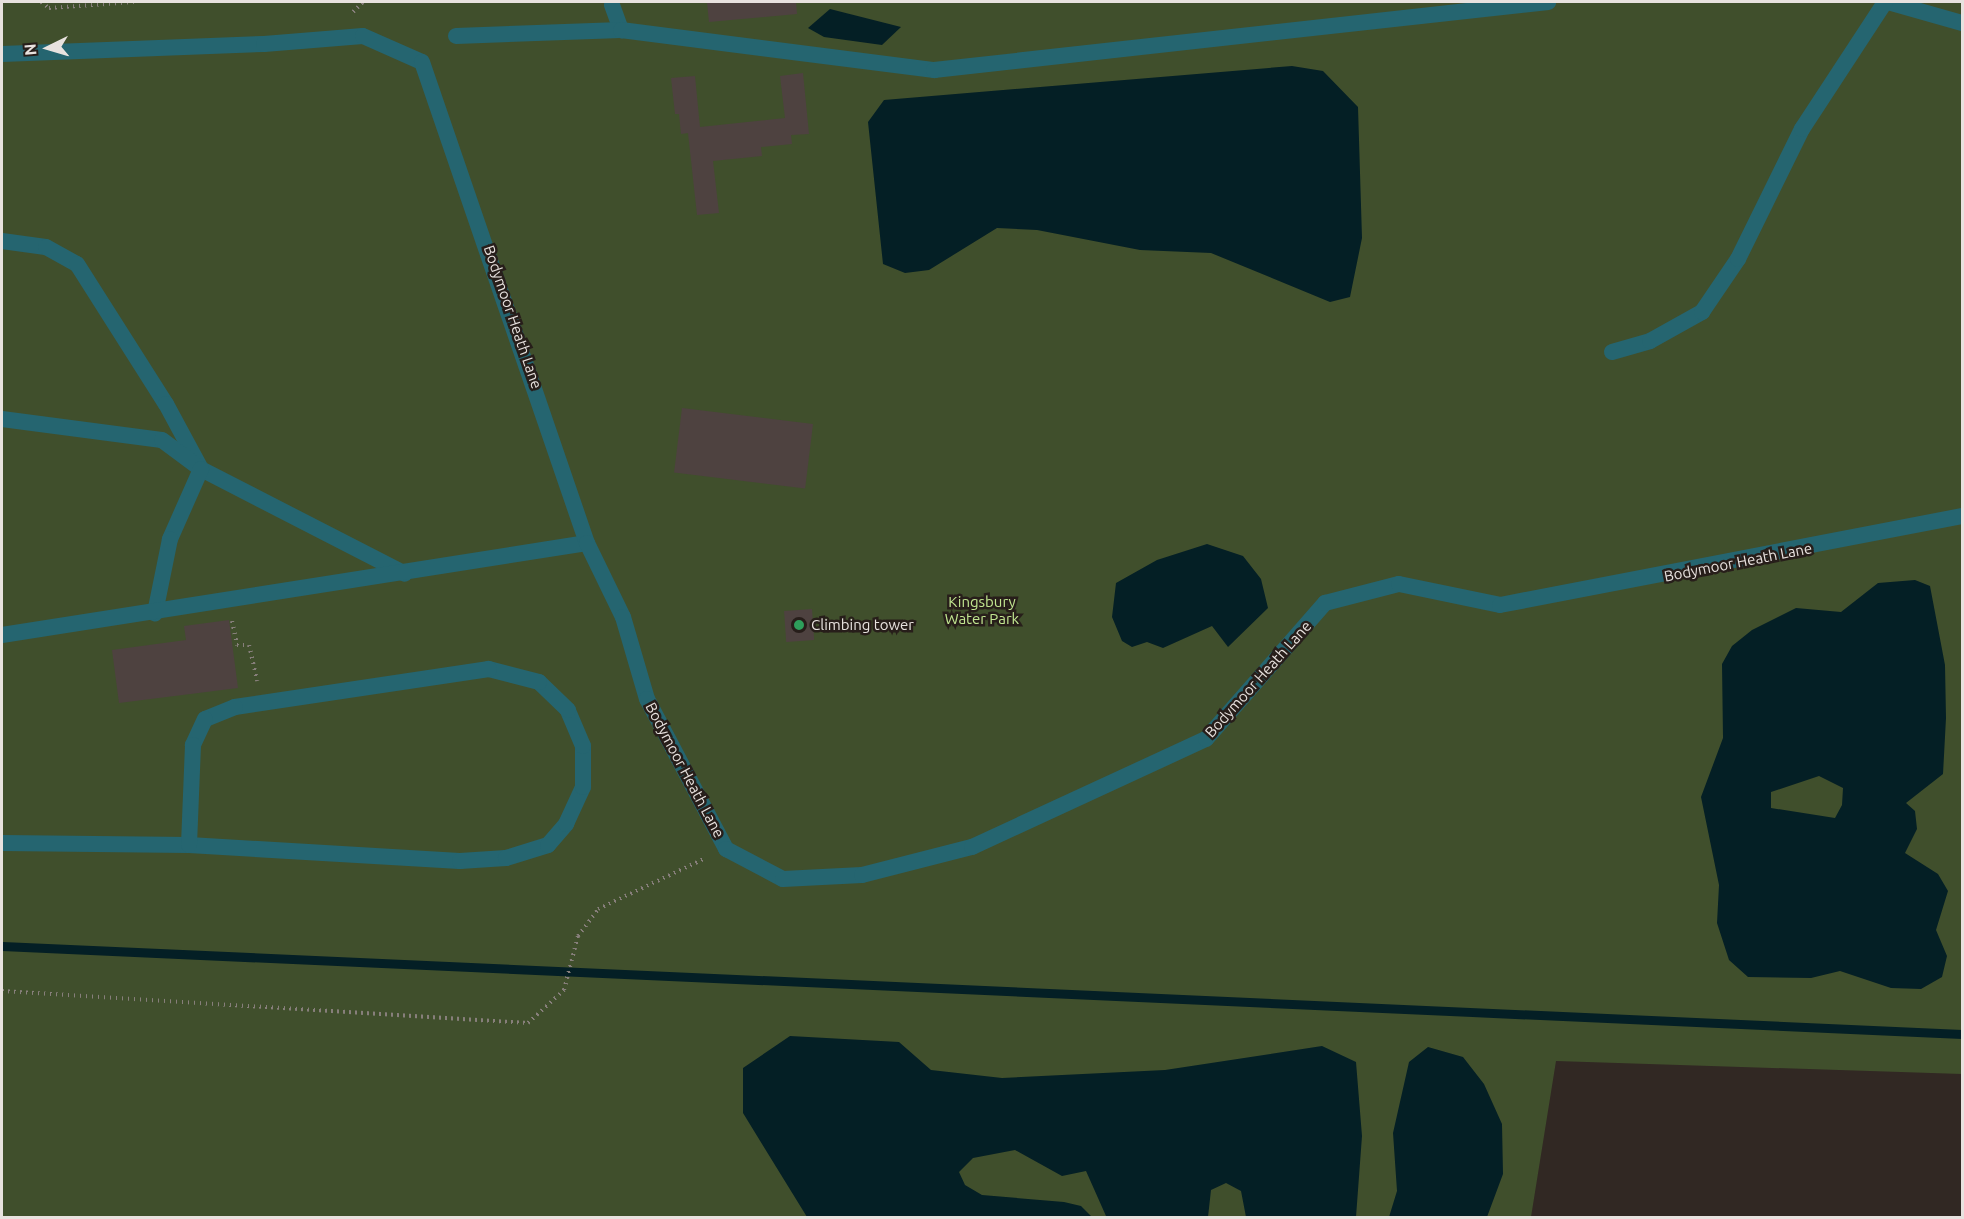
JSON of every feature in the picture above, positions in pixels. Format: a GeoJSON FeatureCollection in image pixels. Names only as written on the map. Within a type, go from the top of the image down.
{"type":"FeatureCollection","features":[{"type":"Feature","properties":{"kind":"street"},"geometry":{"type":"LineString","coordinates":[[456,36],[621,30],[934,70],[1548,2]]}},
{"type":"Feature","properties":{"kind":"street"},"geometry":{"type":"LineString","coordinates":[[1612,352],[1650,341],[1702,312],[1738,259],[1802,129],[1887,2],[1962,22]]}},
{"type":"Feature","properties":{"kind":"street"},"geometry":{"type":"LineString","coordinates":[[612,5],[621,30]]}},
{"type":"Feature","properties":{"kind":"street","name":"Bodymoor Heath Lane"},"geometry":{"type":"LineString","coordinates":[[2,54],[264,44],[363,36],[422,62],[587,543],[623,617],[647,699],[726,849],[783,879],[862,875],[972,847],[1206,739],[1325,603],[1399,584],[1500,605],[1962,516]]}},
{"type":"Feature","properties":{"kind":"street"},"geometry":{"type":"LineString","coordinates":[[2,241],[46,247],[77,264],[166,404],[201,469]]}},
{"type":"Feature","properties":{"kind":"street"},"geometry":{"type":"LineString","coordinates":[[2,419],[162,440],[201,469],[405,574]]}},
{"type":"Feature","properties":{"kind":"street"},"geometry":{"type":"LineString","coordinates":[[154,613],[170,539],[201,469]]}},
{"type":"Feature","properties":{"kind":"street"},"geometry":{"type":"LineString","coordinates":[[2,635],[230,603],[587,543]]}},
{"type":"Feature","properties":{"kind":"street"},"geometry":{"type":"LineString","coordinates":[[2,843],[189,845],[460,861],[506,858],[548,844],[566,824],[583,787],[583,746],[568,710],[539,682],[489,669],[262,701],[205,719],[193,745],[189,845]]}},
{"type":"Feature","properties":{"kind":"path"},"geometry":{"type":"LineString","coordinates":[[41,2],[49,8],[134,2]]}},
{"type":"Feature","properties":{"kind":"path"},"geometry":{"type":"LineString","coordinates":[[230,603],[237,645],[249,645],[262,701]]}},
{"type":"Feature","properties":{"kind":"path"},"geometry":{"type":"LineString","coordinates":[[2,991],[528,1023],[564,990],[578,936],[598,909],[726,849]]}},
{"type":"Feature","properties":{"kind":"green space","name":"Kingsbury Water Park"},"geometry":{"type":"Polygon","coordinates":[[[2,2],[1962,2],[1962,1074],[1556,1061],[1531,1217],[2,1218],[2,2]]]}},
{"type":"Feature","properties":{"kind":"water"},"geometry":{"type":"Polygon","coordinates":[[[830,9],[901,27],[882,45],[824,37],[808,28],[830,9]]]}},
{"type":"Feature","properties":{"kind":"water"},"geometry":{"type":"Polygon","coordinates":[[[1292,66],[1323,71],[1358,107],[1362,238],[1350,297],[1330,302],[1211,253],[1140,250],[1037,230],[997,228],[929,270],[905,273],[883,264],[868,122],[884,100],[1292,66]]]}},
{"type":"Feature","properties":{"kind":"water"},"geometry":{"type":"Polygon","coordinates":[[[1207,544],[1243,556],[1261,579],[1268,608],[1228,647],[1212,626],[1163,648],[1147,642],[1132,647],[1122,641],[1112,617],[1116,583],[1157,560],[1207,544]]]}},
{"type":"Feature","properties":{"kind":"water"},"geometry":{"type":"Polygon","coordinates":[[[1915,580],[1930,586],[1945,665],[1946,718],[1943,774],[1906,803],[1915,811],[1917,829],[1905,853],[1938,874],[1948,891],[1936,930],[1947,956],[1942,977],[1921,989],[1891,988],[1840,971],[1811,978],[1748,977],[1729,960],[1717,923],[1719,885],[1701,797],[1723,738],[1722,664],[1732,646],[1752,630],[1796,608],[1841,612],[1878,583],[1915,580]],[[1819,776],[1771,792],[1771,808],[1835,818],[1842,805],[1843,788],[1819,776]]]}},
{"type":"Feature","properties":{"kind":"water"},"geometry":{"type":"Polygon","coordinates":[[[790,1036],[899,1042],[931,1070],[1002,1078],[1165,1070],[1322,1046],[1356,1062],[1362,1136],[1356,1217],[1246,1217],[1241,1191],[1226,1183],[1211,1190],[1208,1217],[1092,1217],[807,1217],[743,1113],[743,1068],[790,1036]],[[1015,1150],[973,1158],[959,1172],[965,1185],[982,1195],[1064,1202],[1081,1206],[1092,1217],[1106,1216],[1086,1171],[1062,1176],[1015,1150]]]}},
{"type":"Feature","properties":{"kind":"water"},"geometry":{"type":"Polygon","coordinates":[[[1428,1047],[1463,1057],[1484,1084],[1502,1124],[1503,1174],[1487,1217],[1389,1217],[1397,1191],[1393,1133],[1409,1062],[1428,1047]]]}},
{"type":"Feature","properties":{"kind":"building"},"geometry":{"type":"Polygon","coordinates":[[[707,2],[796,2],[797,14],[709,22],[707,2]]]}},
{"type":"Feature","properties":{"kind":"building"},"geometry":{"type":"Polygon","coordinates":[[[803,73],[809,134],[791,135],[792,144],[761,147],[762,156],[713,161],[719,213],[697,215],[688,133],[681,134],[679,114],[675,114],[671,78],[695,76],[700,127],[785,118],[780,76],[803,73]]]}},
{"type":"Feature","properties":{"kind":"building"},"geometry":{"type":"Polygon","coordinates":[[[682,408],[813,424],[805,489],[674,473],[682,408]]]}},
{"type":"Feature","properties":{"kind":"building","name":"Climbing tower"},"geometry":{"type":"Polygon","coordinates":[[[812,609],[814,640],[786,642],[784,611],[812,609]]]}},
{"type":"Feature","properties":{"kind":"building"},"geometry":{"type":"Polygon","coordinates":[[[229,620],[238,688],[119,703],[112,650],[186,640],[184,626],[229,620]]]}},
{"type":"Feature","properties":{"kind":"waterway"},"geometry":{"type":"LineString","coordinates":[[2,946],[1962,1034]]}},
{"type":"Feature","properties":{"kind":"place","name":"Climbing tower"},"geometry":{"type":"Point","coordinates":[799,625]}}]}
